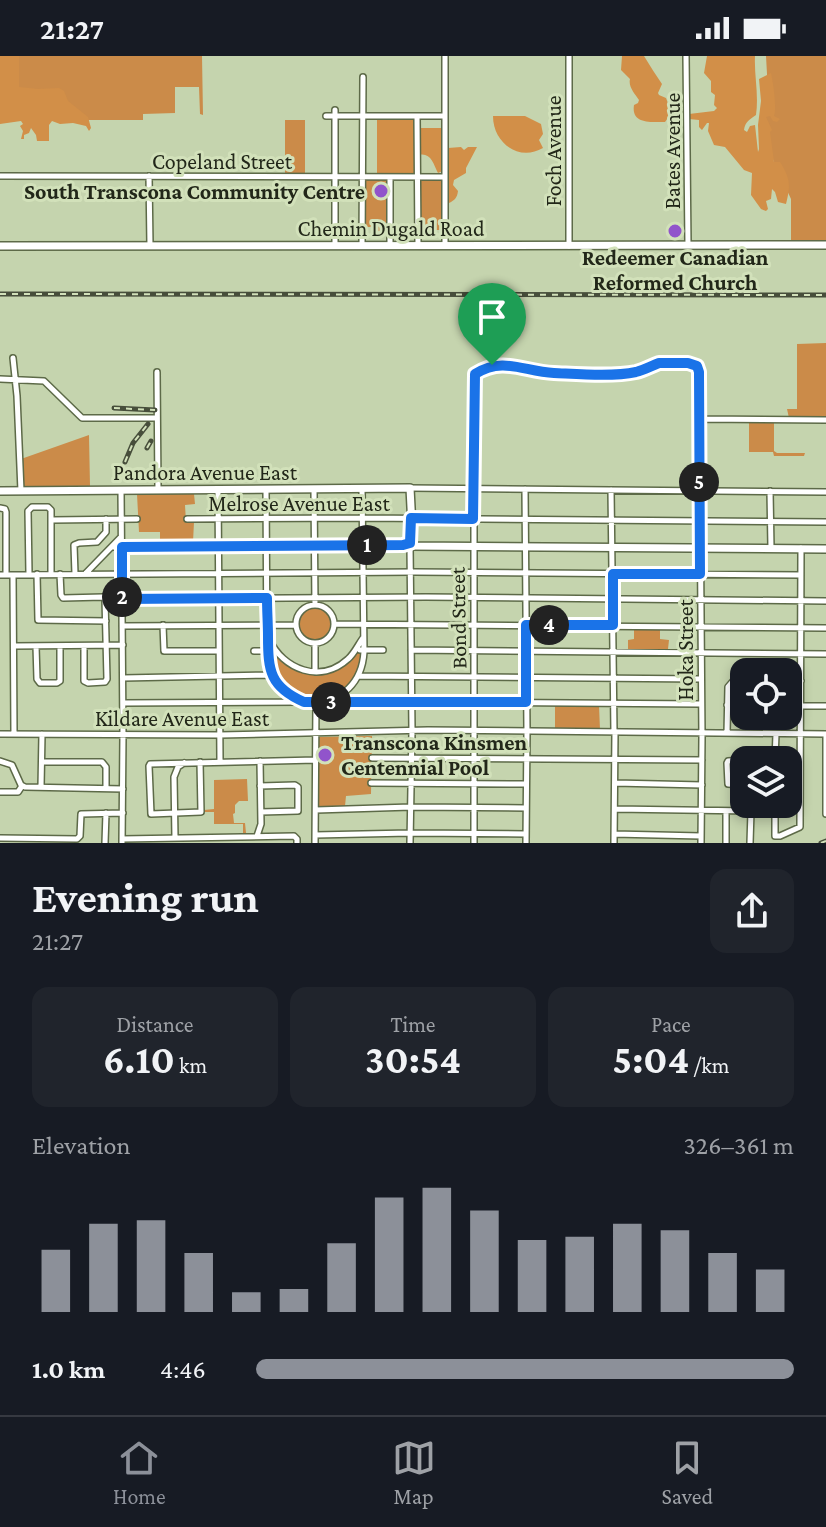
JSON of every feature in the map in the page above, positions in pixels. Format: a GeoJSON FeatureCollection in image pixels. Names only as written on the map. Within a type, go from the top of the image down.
{"type":"FeatureCollection","features":[{"type":"Feature","properties":{"kind":"main road","name":"Chemin Dugald Road"},"geometry":{"type":"LineString","coordinates":[[0,246],[826,247]]}},
{"type":"Feature","properties":{"kind":"main road","name":"Pandora Avenue East"},"geometry":{"type":"LineString","coordinates":[[0,491],[410,488]]}},
{"type":"Feature","properties":{"kind":"main road"},"geometry":{"type":"LineString","coordinates":[[410,488],[410,544],[826,549]]}},
{"type":"Feature","properties":{"kind":"street"},"geometry":{"type":"LineString","coordinates":[[445,56],[445,246]]}},
{"type":"Feature","properties":{"kind":"street","name":"Foch Avenue"},"geometry":{"type":"LineString","coordinates":[[569,56],[569,246]]}},
{"type":"Feature","properties":{"kind":"street","name":"Bates Avenue"},"geometry":{"type":"LineString","coordinates":[[686,56],[688,246]]}},
{"type":"Feature","properties":{"kind":"street"},"geometry":{"type":"LineString","coordinates":[[362,246],[363,77]]}},
{"type":"Feature","properties":{"kind":"street"},"geometry":{"type":"LineString","coordinates":[[326,116],[335,113],[445,116]]}},
{"type":"Feature","properties":{"kind":"street"},"geometry":{"type":"LineString","coordinates":[[335,113],[335,246]]}},
{"type":"Feature","properties":{"kind":"street"},"geometry":{"type":"LineString","coordinates":[[417,116],[418,246]]}},
{"type":"Feature","properties":{"kind":"street","name":"Copeland Street"},"geometry":{"type":"LineString","coordinates":[[0,176],[445,177]]}},
{"type":"Feature","properties":{"kind":"street"},"geometry":{"type":"LineString","coordinates":[[149,176],[150,246]]}},
{"type":"Feature","properties":{"kind":"street"},"geometry":{"type":"LineString","coordinates":[[390,177],[390,246]]}},
{"type":"Feature","properties":{"kind":"street"},"geometry":{"type":"LineString","coordinates":[[13,358],[21,491]]}},
{"type":"Feature","properties":{"kind":"street","name":"Hoka Street"},"geometry":{"type":"LineString","coordinates":[[473,488],[474,377],[487,367],[521,366],[551,373],[618,374],[639,371],[659,363],[697,366],[701,840]]}},
{"type":"Feature","properties":{"kind":"street"},"geometry":{"type":"LineString","coordinates":[[157,372],[158,490]]}},
{"type":"Feature","properties":{"kind":"street"},"geometry":{"type":"LineString","coordinates":[[0,379],[44,381],[82,418],[157,418]]}},
{"type":"Feature","properties":{"kind":"street"},"geometry":{"type":"LineString","coordinates":[[699,419],[826,420]]}},
{"type":"Feature","properties":{"kind":"street"},"geometry":{"type":"LineString","coordinates":[[410,488],[826,492]]}},
{"type":"Feature","properties":{"kind":"street","name":"Bond Street"},"geometry":{"type":"LineString","coordinates":[[473,488],[474,843]]}},
{"type":"Feature","properties":{"kind":"street"},"geometry":{"type":"LineString","coordinates":[[218,489],[220,761]]}},
{"type":"Feature","properties":{"kind":"street"},"geometry":{"type":"LineString","coordinates":[[266,489],[267,651],[272,675],[285,692],[304,702]]}},
{"type":"Feature","properties":{"kind":"street"},"geometry":{"type":"LineString","coordinates":[[314,489],[315,605]]}},
{"type":"Feature","properties":{"kind":"street"},"geometry":{"type":"LineString","coordinates":[[327,701],[350,688],[359,676],[364,650],[362,489]]}},
{"type":"Feature","properties":{"kind":"street"},"geometry":{"type":"LineString","coordinates":[[525,489],[526,843]]}},
{"type":"Feature","properties":{"kind":"street"},"geometry":{"type":"LineString","coordinates":[[121,490],[122,841],[175,838],[241,840],[257,836],[294,836],[297,843]]}},
{"type":"Feature","properties":{"kind":"street"},"geometry":{"type":"LineString","coordinates":[[611,490],[614,843]]}},
{"type":"Feature","properties":{"kind":"street"},"geometry":{"type":"LineString","coordinates":[[770,491],[771,548]]}},
{"type":"Feature","properties":{"kind":"street"},"geometry":{"type":"LineString","coordinates":[[29,574],[29,509],[32,507],[50,508],[51,574]]}},
{"type":"Feature","properties":{"kind":"street"},"geometry":{"type":"LineString","coordinates":[[0,508],[6,510],[6,575],[14,646],[14,734]]}},
{"type":"Feature","properties":{"kind":"street","name":"Melrose Avenue East"},"geometry":{"type":"LineString","coordinates":[[187,519],[525,518],[826,522]]}},
{"type":"Feature","properties":{"kind":"street"},"geometry":{"type":"LineString","coordinates":[[75,574],[74,545],[97,542],[106,532],[106,519]]}},
{"type":"Feature","properties":{"kind":"street"},"geometry":{"type":"LineString","coordinates":[[52,520],[137,519]]}},
{"type":"Feature","properties":{"kind":"street"},"geometry":{"type":"LineString","coordinates":[[85,574],[122,536]]}},
{"type":"Feature","properties":{"kind":"street"},"geometry":{"type":"LineString","coordinates":[[113,547],[410,544],[410,843]]}},
{"type":"Feature","properties":{"kind":"street"},"geometry":{"type":"LineString","coordinates":[[801,548],[801,658]]}},
{"type":"Feature","properties":{"kind":"street"},"geometry":{"type":"LineString","coordinates":[[94,566],[97,574]]}},
{"type":"Feature","properties":{"kind":"street"},"geometry":{"type":"LineString","coordinates":[[6,575],[363,572],[801,575]]}},
{"type":"Feature","properties":{"kind":"street"},"geometry":{"type":"LineString","coordinates":[[37,574],[38,620],[106,621]]}},
{"type":"Feature","properties":{"kind":"street"},"geometry":{"type":"LineString","coordinates":[[60,574],[63,598],[104,598],[105,682],[84,681],[84,646]]}},
{"type":"Feature","properties":{"kind":"street"},"geometry":{"type":"LineString","coordinates":[[122,599],[411,597],[826,601]]}},
{"type":"Feature","properties":{"kind":"street"},"geometry":{"type":"LineString","coordinates":[[315,605],[328,611],[334,624],[329,636],[315,643],[301,637],[296,625],[301,611],[315,605]]}},
{"type":"Feature","properties":{"kind":"street"},"geometry":{"type":"LineString","coordinates":[[334,624],[826,628]]}},
{"type":"Feature","properties":{"kind":"street"},"geometry":{"type":"LineString","coordinates":[[163,625],[164,651],[219,651]]}},
{"type":"Feature","properties":{"kind":"street"},"geometry":{"type":"LineString","coordinates":[[122,626],[296,625]]}},
{"type":"Feature","properties":{"kind":"street"},"geometry":{"type":"LineString","coordinates":[[268,636],[283,660],[300,670],[315,672],[335,668],[348,660],[363,637]]}},
{"type":"Feature","properties":{"kind":"street"},"geometry":{"type":"LineString","coordinates":[[315,643],[315,672]]}},
{"type":"Feature","properties":{"kind":"street"},"geometry":{"type":"LineString","coordinates":[[14,646],[123,645]]}},
{"type":"Feature","properties":{"kind":"street"},"geometry":{"type":"LineString","coordinates":[[36,646],[37,679],[40,683],[60,681],[60,646]]}},
{"type":"Feature","properties":{"kind":"street"},"geometry":{"type":"LineString","coordinates":[[355,651],[383,650]]}},
{"type":"Feature","properties":{"kind":"street"},"geometry":{"type":"LineString","coordinates":[[411,650],[826,654]]}},
{"type":"Feature","properties":{"kind":"street"},"geometry":{"type":"LineString","coordinates":[[254,651],[275,651]]}},
{"type":"Feature","properties":{"kind":"street"},"geometry":{"type":"LineString","coordinates":[[123,678],[272,675]]}},
{"type":"Feature","properties":{"kind":"street"},"geometry":{"type":"LineString","coordinates":[[359,676],[701,679]]}},
{"type":"Feature","properties":{"kind":"street"},"geometry":{"type":"LineString","coordinates":[[727,733],[730,683]]}},
{"type":"Feature","properties":{"kind":"street"},"geometry":{"type":"LineString","coordinates":[[123,703],[412,701],[701,704]]}},
{"type":"Feature","properties":{"kind":"street"},"geometry":{"type":"LineString","coordinates":[[315,843],[316,702]]}},
{"type":"Feature","properties":{"kind":"street"},"geometry":{"type":"LineString","coordinates":[[802,706],[826,706]]}},
{"type":"Feature","properties":{"kind":"street"},"geometry":{"type":"LineString","coordinates":[[801,730],[801,746]]}},
{"type":"Feature","properties":{"kind":"street","name":"Kildare Avenue East"},"geometry":{"type":"LineString","coordinates":[[0,734],[220,735],[412,731],[826,734]]}},
{"type":"Feature","properties":{"kind":"street"},"geometry":{"type":"LineString","coordinates":[[41,787],[42,734]]}},
{"type":"Feature","properties":{"kind":"street"},"geometry":{"type":"LineString","coordinates":[[776,734],[776,746]]}},
{"type":"Feature","properties":{"kind":"street"},"geometry":{"type":"LineString","coordinates":[[826,734],[826,814]]}},
{"type":"Feature","properties":{"kind":"street"},"geometry":{"type":"LineString","coordinates":[[372,758],[702,760]]}},
{"type":"Feature","properties":{"kind":"street"},"geometry":{"type":"LineString","coordinates":[[200,762],[201,812],[153,815],[150,812],[149,765],[188,762],[220,761],[316,760]]}},
{"type":"Feature","properties":{"kind":"street"},"geometry":{"type":"LineString","coordinates":[[0,761],[12,765],[22,786]]}},
{"type":"Feature","properties":{"kind":"street"},"geometry":{"type":"LineString","coordinates":[[257,836],[261,824],[260,761]]}},
{"type":"Feature","properties":{"kind":"street"},"geometry":{"type":"LineString","coordinates":[[730,761],[727,761],[727,781],[730,784]]}},
{"type":"Feature","properties":{"kind":"street"},"geometry":{"type":"LineString","coordinates":[[42,762],[102,762],[106,767],[106,788]]}},
{"type":"Feature","properties":{"kind":"street"},"geometry":{"type":"LineString","coordinates":[[175,838],[176,771],[188,762]]}},
{"type":"Feature","properties":{"kind":"street"},"geometry":{"type":"LineString","coordinates":[[371,783],[526,784]]}},
{"type":"Feature","properties":{"kind":"street"},"geometry":{"type":"LineString","coordinates":[[615,783],[702,785]]}},
{"type":"Feature","properties":{"kind":"street"},"geometry":{"type":"LineString","coordinates":[[260,786],[295,785],[298,789],[298,811],[261,812]]}},
{"type":"Feature","properties":{"kind":"street"},"geometry":{"type":"LineString","coordinates":[[22,786],[123,789]]}},
{"type":"Feature","properties":{"kind":"street"},"geometry":{"type":"LineString","coordinates":[[0,792],[18,792],[22,786]]}},
{"type":"Feature","properties":{"kind":"street"},"geometry":{"type":"LineString","coordinates":[[316,810],[526,808]]}},
{"type":"Feature","properties":{"kind":"street"},"geometry":{"type":"LineString","coordinates":[[615,809],[730,811]]}},
{"type":"Feature","properties":{"kind":"street"},"geometry":{"type":"LineString","coordinates":[[726,811],[726,843]]}},
{"type":"Feature","properties":{"kind":"street"},"geometry":{"type":"LineString","coordinates":[[105,843],[106,813]]}},
{"type":"Feature","properties":{"kind":"street"},"geometry":{"type":"LineString","coordinates":[[0,838],[18,841],[77,839],[80,836],[81,814],[123,813]]}},
{"type":"Feature","properties":{"kind":"street"},"geometry":{"type":"LineString","coordinates":[[750,843],[751,818]]}},
{"type":"Feature","properties":{"kind":"street"},"geometry":{"type":"LineString","coordinates":[[775,818],[775,836],[800,827],[800,818]]}},
{"type":"Feature","properties":{"kind":"street"},"geometry":{"type":"LineString","coordinates":[[315,835],[526,834]]}},
{"type":"Feature","properties":{"kind":"street"},"geometry":{"type":"LineString","coordinates":[[614,834],[701,840]]}},
{"type":"Feature","properties":{"kind":"shaded area"},"geometry":{"type":"Polygon","coordinates":[[[0,56],[202,56],[203,115],[200,114],[199,87],[175,87],[175,113],[143,114],[143,120],[0,120],[0,56]]]}},
{"type":"Feature","properties":{"kind":"shaded area"},"geometry":{"type":"Polygon","coordinates":[[[0,56],[19,56],[19,87],[59,88],[64,91],[68,101],[88,117],[89,131],[86,126],[52,121],[49,141],[37,141],[31,128],[21,139],[21,121],[0,124],[0,56]]]}},
{"type":"Feature","properties":{"kind":"shaded area"},"geometry":{"type":"Polygon","coordinates":[[[622,56],[644,56],[662,84],[658,93],[666,98],[669,110],[665,122],[643,121],[635,116],[634,105],[639,100],[631,88],[630,79],[621,70],[622,56]]]}},
{"type":"Feature","properties":{"kind":"shaded area"},"geometry":{"type":"Polygon","coordinates":[[[707,56],[755,56],[756,115],[744,130],[747,132],[750,126],[755,125],[758,152],[759,79],[771,73],[774,116],[780,119],[777,122],[770,116],[766,117],[772,130],[774,162],[780,162],[788,177],[786,204],[778,202],[772,189],[771,199],[766,201],[768,209],[761,209],[751,195],[752,173],[744,170],[725,147],[714,145],[708,131],[709,123],[702,130],[699,120],[689,119],[689,114],[717,108],[711,81],[704,73],[707,56]]]}},
{"type":"Feature","properties":{"kind":"shaded area"},"geometry":{"type":"Polygon","coordinates":[[[766,56],[826,56],[826,241],[791,240],[791,199],[771,155],[761,116],[769,110],[766,56]]]}},
{"type":"Feature","properties":{"kind":"shaded area"},"geometry":{"type":"Polygon","coordinates":[[[377,116],[417,116],[419,128],[445,128],[445,170],[438,173],[431,159],[418,155],[418,177],[377,177],[377,116]]]}},
{"type":"Feature","properties":{"kind":"shaded area"},"geometry":{"type":"Polygon","coordinates":[[[493,116],[525,116],[541,124],[543,134],[539,140],[543,148],[525,153],[509,147],[497,134],[493,116]]]}},
{"type":"Feature","properties":{"kind":"shaded area"},"geometry":{"type":"Polygon","coordinates":[[[285,120],[305,120],[305,174],[285,174],[285,120]]]}},
{"type":"Feature","properties":{"kind":"shaded area"},"geometry":{"type":"Polygon","coordinates":[[[461,147],[464,150],[477,147],[466,173],[454,180],[453,185],[458,193],[449,203],[448,148],[461,147]]]}},
{"type":"Feature","properties":{"kind":"shaded area"},"geometry":{"type":"Polygon","coordinates":[[[419,178],[443,178],[443,230],[419,230],[419,178]]]}},
{"type":"Feature","properties":{"kind":"shaded area"},"geometry":{"type":"Polygon","coordinates":[[[364,180],[389,180],[388,231],[364,227],[364,180]]]}},
{"type":"Feature","properties":{"kind":"shaded area"},"geometry":{"type":"Polygon","coordinates":[[[826,343],[826,418],[789,418],[787,409],[797,409],[797,344],[826,343]]]}},
{"type":"Feature","properties":{"kind":"shaded area"},"geometry":{"type":"Polygon","coordinates":[[[749,422],[774,422],[774,451],[805,453],[804,456],[749,452],[749,422]]]}},
{"type":"Feature","properties":{"kind":"shaded area"},"geometry":{"type":"Polygon","coordinates":[[[89,435],[90,486],[23,487],[21,459],[89,435]]]}},
{"type":"Feature","properties":{"kind":"shaded area"},"geometry":{"type":"Polygon","coordinates":[[[137,494],[194,494],[195,504],[185,505],[186,522],[194,522],[193,542],[160,542],[160,532],[139,532],[137,494]]]}},
{"type":"Feature","properties":{"kind":"shaded area"},"geometry":{"type":"Polygon","coordinates":[[[315,607],[327,612],[332,624],[327,636],[315,641],[303,636],[298,624],[303,612],[315,607]]]}},
{"type":"Feature","properties":{"kind":"shaded area"},"geometry":{"type":"Polygon","coordinates":[[[634,629],[660,629],[660,639],[669,640],[668,649],[628,649],[628,640],[634,639],[634,629]]]}},
{"type":"Feature","properties":{"kind":"shaded area"},"geometry":{"type":"Polygon","coordinates":[[[358,652],[362,653],[356,675],[345,689],[329,698],[312,700],[296,696],[281,687],[272,672],[269,653],[274,653],[296,670],[318,674],[329,671],[358,652]]]}},
{"type":"Feature","properties":{"kind":"shaded area"},"geometry":{"type":"Polygon","coordinates":[[[555,704],[599,705],[600,730],[555,730],[555,704]]]}},
{"type":"Feature","properties":{"kind":"shaded area"},"geometry":{"type":"Polygon","coordinates":[[[372,736],[371,794],[346,796],[345,806],[318,807],[319,737],[372,736]]]}},
{"type":"Feature","properties":{"kind":"shaded area"},"geometry":{"type":"Polygon","coordinates":[[[247,779],[248,801],[239,801],[233,814],[234,823],[245,823],[246,833],[243,833],[243,824],[214,824],[214,812],[204,810],[214,809],[214,780],[247,779]]]}},
{"type":"Feature","properties":{"kind":"railway"},"geometry":{"type":"LineString","coordinates":[[0,294],[826,295]]}},
{"type":"Feature","properties":{"kind":"railway"},"geometry":{"type":"LineString","coordinates":[[114,408],[155,410]]}},
{"type":"Feature","properties":{"kind":"railway"},"geometry":{"type":"LineString","coordinates":[[125,462],[133,443],[148,424]]}},
{"type":"Feature","properties":{"kind":"railway"},"geometry":{"type":"LineString","coordinates":[[147,448],[151,441]]}},
{"type":"Feature","properties":{"kind":"railway"},"geometry":{"type":"LineString","coordinates":[[821,843],[826,841]]}},
{"type":"Feature","properties":{"kind":"place","name":"South Transcona Community Centre"},"geometry":{"type":"Point","coordinates":[381,191]}},
{"type":"Feature","properties":{"kind":"place","name":"Redeemer Canadian Reformed Church"},"geometry":{"type":"Point","coordinates":[675,231]}},
{"type":"Feature","properties":{"kind":"place","name":"Transcona Kinsmen Centennial Pool"},"geometry":{"type":"Point","coordinates":[325,755]}},
{"type":"Feature","properties":{"kind":"route"},"geometry":{"type":"LineString","coordinates":[[659,363],[688,363],[697,366],[699,372],[700,574],[613,574],[613,625],[526,625],[526,702],[304,702],[285,692],[269,668],[267,598],[122,599],[122,547],[403,545],[410,543],[411,518],[473,519],[474,377],[492,365],[521,366],[551,373],[618,374],[632,373],[659,363]]}}]}
